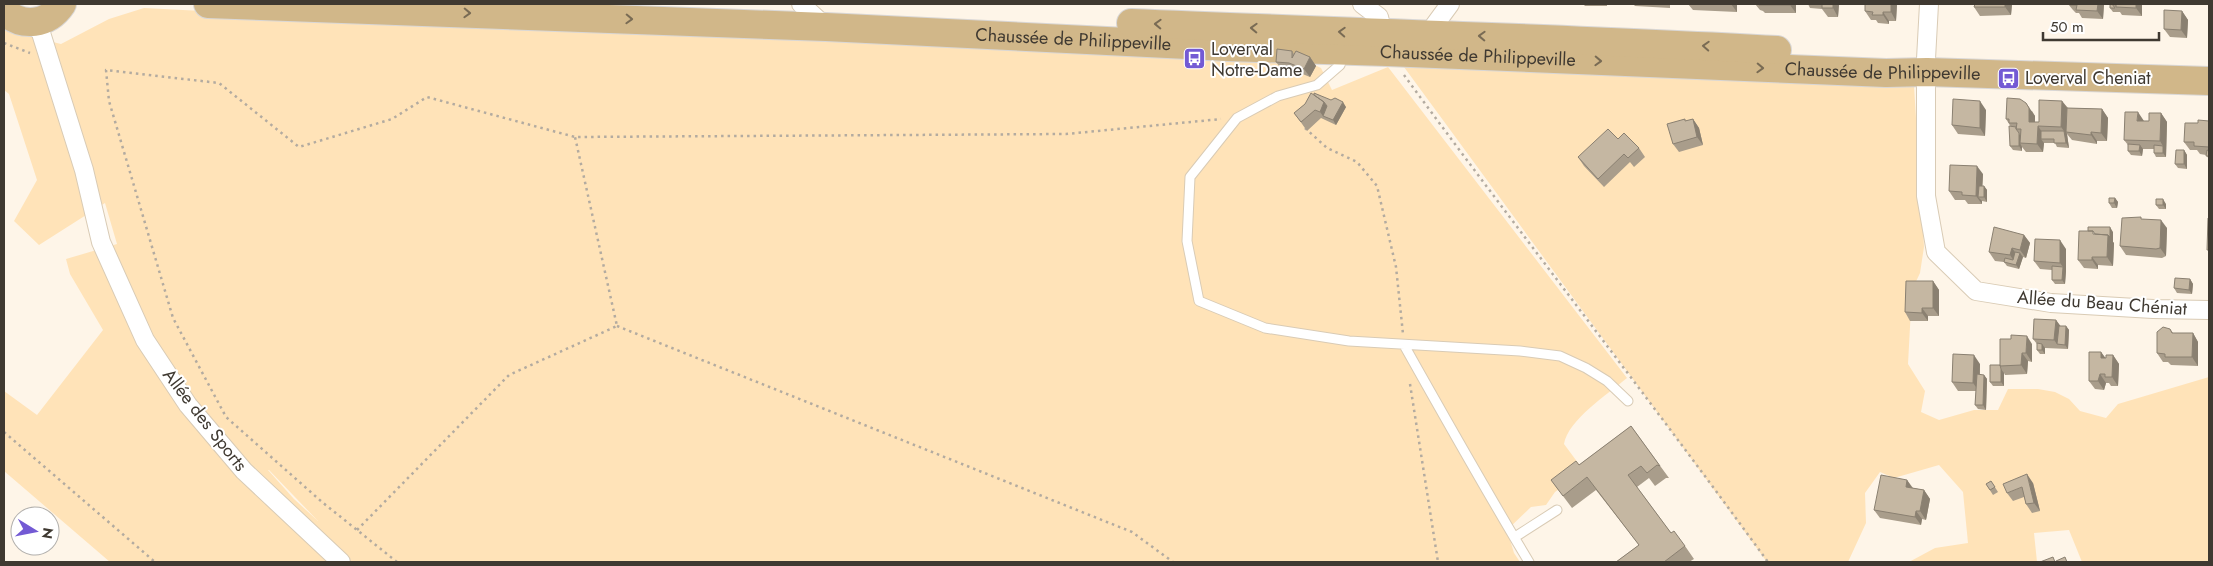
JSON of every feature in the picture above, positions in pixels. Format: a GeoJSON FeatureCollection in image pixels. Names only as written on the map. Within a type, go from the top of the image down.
{"type":"FeatureCollection","features":[{"type":"Feature","properties":{"kind":"main road"},"geometry":{"type":"LineString","coordinates":[[4,11],[17,20],[49,14],[77,4]]}},
{"type":"Feature","properties":{"kind":"main road","name":"Chaussée de Philippeville"},"geometry":{"type":"LineString","coordinates":[[208,4],[812,13],[1228,47],[1345,51],[1384,46],[1428,44],[1886,74],[1926,65],[2209,64]]}},
{"type":"Feature","properties":{"kind":"main road","name":"Chaussée de Philippeville"},"geometry":{"type":"LineString","coordinates":[[657,4],[1384,46]]}},
{"type":"Feature","properties":{"kind":"main road","name":"Chaussée de Philippeville"},"geometry":{"type":"LineString","coordinates":[[1926,65],[2209,81]]}},
{"type":"Feature","properties":{"kind":"street"},"geometry":{"type":"LineString","coordinates":[[1362,4],[1379,17],[1384,46]]}},
{"type":"Feature","properties":{"kind":"street"},"geometry":{"type":"LineString","coordinates":[[1428,44],[1450,4]]}},
{"type":"Feature","properties":{"kind":"street","name":"Allée du Beau Chéniat"},"geometry":{"type":"LineString","coordinates":[[1929,4],[1926,65],[1926,196],[1936,252],[1976,291],[2051,303],[2152,309],[2209,310]]}},
{"type":"Feature","properties":{"kind":"street","name":"Allée des Sports"},"geometry":{"type":"LineString","coordinates":[[49,14],[41,33],[84,170],[101,242],[145,340],[188,405],[244,471],[341,562]]}},
{"type":"Feature","properties":{"kind":"lane"},"geometry":{"type":"LineString","coordinates":[[1345,51],[1340,66],[1317,85],[1278,96],[1237,118],[1190,177],[1186,241],[1198,301],[1265,328],[1349,341],[1520,351],[1560,356],[1586,368],[1607,381],[1628,401]]}},
{"type":"Feature","properties":{"kind":"lane"},"geometry":{"type":"LineString","coordinates":[[1404,345],[1529,562]]}},
{"type":"Feature","properties":{"kind":"lane"},"geometry":{"type":"LineString","coordinates":[[1515,536],[1557,510]]}},
{"type":"Feature","properties":{"kind":"path"},"geometry":{"type":"LineString","coordinates":[[4,43],[33,54]]}},
{"type":"Feature","properties":{"kind":"path"},"geometry":{"type":"LineString","coordinates":[[1384,46],[1463,155],[1678,437],[1768,562]]}},
{"type":"Feature","properties":{"kind":"path"},"geometry":{"type":"LineString","coordinates":[[397,562],[322,502],[226,417],[174,318],[109,101],[106,70],[219,83],[299,148],[392,119],[427,97],[575,137],[1066,134],[1237,118]]}},
{"type":"Feature","properties":{"kind":"path"},"geometry":{"type":"LineString","coordinates":[[1302,122],[1306,130],[1327,148],[1357,162],[1377,186],[1396,268],[1404,345]]}},
{"type":"Feature","properties":{"kind":"path"},"geometry":{"type":"LineString","coordinates":[[575,137],[617,326]]}},
{"type":"Feature","properties":{"kind":"path"},"geometry":{"type":"LineString","coordinates":[[357,530],[509,375],[617,326],[1132,532],[1173,562]]}},
{"type":"Feature","properties":{"kind":"path"},"geometry":{"type":"LineString","coordinates":[[1410,383],[1438,562]]}},
{"type":"Feature","properties":{"kind":"path"},"geometry":{"type":"LineString","coordinates":[[4,432],[155,562]]}},
{"type":"Feature","properties":{"kind":"shaded area"},"geometry":{"type":"Polygon","coordinates":[[[144,8],[535,28],[1304,60],[1321,68],[1332,90],[1388,67],[1627,378],[1590,408],[1567,435],[1564,444],[1584,471],[1555,492],[1546,505],[1531,507],[1507,530],[1514,553],[1520,562],[110,562],[60,519],[60,506],[45,506],[4,471],[4,391],[37,415],[103,330],[70,274],[66,259],[117,244],[105,203],[39,245],[14,221],[37,180],[9,94],[4,90],[4,30],[61,44],[109,19],[144,8]],[[268,470],[294,499],[318,521],[269,470],[268,470]]]}},
{"type":"Feature","properties":{"kind":"shaded area"},"geometry":{"type":"Polygon","coordinates":[[[1404,67],[1896,79],[1914,86],[1924,247],[1920,273],[1912,290],[1908,364],[1925,391],[1921,412],[1939,420],[1974,410],[1998,410],[2008,389],[2038,389],[2055,392],[2069,399],[2080,411],[2106,418],[2118,404],[2209,377],[2209,562],[2082,562],[2069,530],[2034,533],[2037,562],[1909,562],[1935,548],[1968,543],[1963,492],[1939,465],[1894,478],[1880,472],[1865,493],[1866,523],[1848,562],[1767,562],[1404,67]]]}},
{"type":"Feature","properties":{"kind":"building"},"geometry":{"type":"Polygon","coordinates":[[[1790,4],[1790,5],[1759,5],[1790,4]]]}},
{"type":"Feature","properties":{"kind":"building"},"geometry":{"type":"Polygon","coordinates":[[[1822,4],[1833,4],[1833,8],[1822,8],[1822,4]]]}},
{"type":"Feature","properties":{"kind":"building"},"geometry":{"type":"Polygon","coordinates":[[[1865,4],[1891,4],[1891,12],[1883,12],[1883,15],[1872,15],[1873,12],[1865,11],[1865,4]]]}},
{"type":"Feature","properties":{"kind":"building"},"geometry":{"type":"Polygon","coordinates":[[[1975,4],[2005,4],[2005,7],[1974,7],[1975,4]]]}},
{"type":"Feature","properties":{"kind":"building"},"geometry":{"type":"Polygon","coordinates":[[[2069,4],[2098,4],[2097,11],[2076,10],[2077,5],[2069,4]]]}},
{"type":"Feature","properties":{"kind":"building"},"geometry":{"type":"Polygon","coordinates":[[[2116,4],[2136,4],[2136,8],[2116,7],[2116,4]]]}},
{"type":"Feature","properties":{"kind":"building"},"geometry":{"type":"Polygon","coordinates":[[[2164,10],[2182,11],[2181,30],[2164,29],[2164,10]]]}},
{"type":"Feature","properties":{"kind":"building"},"geometry":{"type":"Polygon","coordinates":[[[1277,49],[1292,51],[1292,58],[1296,51],[1310,57],[1304,69],[1289,63],[1276,62],[1277,49]]]}},
{"type":"Feature","properties":{"kind":"building"},"geometry":{"type":"Polygon","coordinates":[[[1311,93],[1324,102],[1320,112],[1315,110],[1301,122],[1294,113],[1305,104],[1311,93]]]}},
{"type":"Feature","properties":{"kind":"building"},"geometry":{"type":"Polygon","coordinates":[[[1314,93],[1331,100],[1335,98],[1343,102],[1333,120],[1323,116],[1327,106],[1314,93]]]}},
{"type":"Feature","properties":{"kind":"building"},"geometry":{"type":"Polygon","coordinates":[[[2007,98],[2020,99],[2026,103],[2029,108],[2029,122],[2039,122],[2039,100],[2062,101],[2061,127],[2038,126],[2037,144],[2020,143],[2021,129],[2016,129],[2017,123],[2009,123],[2009,119],[2006,119],[2007,98]]]}},
{"type":"Feature","properties":{"kind":"building"},"geometry":{"type":"Polygon","coordinates":[[[1953,99],[1980,101],[1980,128],[1952,125],[1953,99]]]}},
{"type":"Feature","properties":{"kind":"building"},"geometry":{"type":"Polygon","coordinates":[[[2067,108],[2102,109],[2101,133],[2091,132],[2091,135],[2066,132],[2067,108]]]}},
{"type":"Feature","properties":{"kind":"building"},"geometry":{"type":"Polygon","coordinates":[[[2125,112],[2138,112],[2137,121],[2149,121],[2149,113],[2161,113],[2160,141],[2124,140],[2125,112]]]}},
{"type":"Feature","properties":{"kind":"building"},"geometry":{"type":"Polygon","coordinates":[[[1685,119],[1685,121],[1693,119],[1697,137],[1673,144],[1667,124],[1685,119]]]}},
{"type":"Feature","properties":{"kind":"building"},"geometry":{"type":"Polygon","coordinates":[[[2198,120],[2209,121],[2209,147],[2194,146],[2194,142],[2184,142],[2185,123],[2198,123],[2198,120]]]}},
{"type":"Feature","properties":{"kind":"building"},"geometry":{"type":"Polygon","coordinates":[[[2009,126],[2016,127],[2019,133],[2019,146],[2010,146],[2009,126]]]}},
{"type":"Feature","properties":{"kind":"building"},"geometry":{"type":"Polygon","coordinates":[[[1608,129],[1618,139],[1624,133],[1639,148],[1628,158],[1624,154],[1598,179],[1578,157],[1608,129]]]}},
{"type":"Feature","properties":{"kind":"building"},"geometry":{"type":"Polygon","coordinates":[[[2041,131],[2064,131],[2066,143],[2054,143],[2054,139],[2041,139],[2041,131]]]}},
{"type":"Feature","properties":{"kind":"building"},"geometry":{"type":"Polygon","coordinates":[[[2128,144],[2140,145],[2139,151],[2128,151],[2128,144]]]}},
{"type":"Feature","properties":{"kind":"building"},"geometry":{"type":"Polygon","coordinates":[[[2154,145],[2163,146],[2163,153],[2154,153],[2154,145]]]}},
{"type":"Feature","properties":{"kind":"building"},"geometry":{"type":"Polygon","coordinates":[[[2176,150],[2184,150],[2184,164],[2175,164],[2176,150]]]}},
{"type":"Feature","properties":{"kind":"building"},"geometry":{"type":"Polygon","coordinates":[[[1950,165],[1977,166],[1976,196],[1962,195],[1962,192],[1949,191],[1950,165]]]}},
{"type":"Feature","properties":{"kind":"building"},"geometry":{"type":"Polygon","coordinates":[[[1979,186],[1984,186],[1984,197],[1978,197],[1979,186]]]}},
{"type":"Feature","properties":{"kind":"building"},"geometry":{"type":"Polygon","coordinates":[[[2109,198],[2115,198],[2114,203],[2109,203],[2109,198]]]}},
{"type":"Feature","properties":{"kind":"building"},"geometry":{"type":"Polygon","coordinates":[[[2156,199],[2163,199],[2163,205],[2156,205],[2156,199]]]}},
{"type":"Feature","properties":{"kind":"building"},"geometry":{"type":"Polygon","coordinates":[[[2141,217],[2141,219],[2161,220],[2160,248],[2120,246],[2122,218],[2141,217]]]}},
{"type":"Feature","properties":{"kind":"building"},"geometry":{"type":"Polygon","coordinates":[[[2208,218],[2209,250],[2207,250],[2208,218]]]}},
{"type":"Feature","properties":{"kind":"building"},"geometry":{"type":"Polygon","coordinates":[[[1994,227],[2024,235],[2020,250],[2012,248],[2010,255],[1989,252],[1994,227]]]}},
{"type":"Feature","properties":{"kind":"building"},"geometry":{"type":"Polygon","coordinates":[[[2088,227],[2110,227],[2110,237],[2088,231],[2088,227]]]}},
{"type":"Feature","properties":{"kind":"building"},"geometry":{"type":"Polygon","coordinates":[[[2079,231],[2093,231],[2093,234],[2108,235],[2107,257],[2092,257],[2092,260],[2078,260],[2079,231]]]}},
{"type":"Feature","properties":{"kind":"building"},"geometry":{"type":"Polygon","coordinates":[[[2035,239],[2060,240],[2060,263],[2034,261],[2035,239]]]}},
{"type":"Feature","properties":{"kind":"building"},"geometry":{"type":"Polygon","coordinates":[[[2015,252],[2020,253],[2016,265],[2004,262],[2005,258],[2013,260],[2015,252]]]}},
{"type":"Feature","properties":{"kind":"building"},"geometry":{"type":"Polygon","coordinates":[[[2052,266],[2063,267],[2062,280],[2052,280],[2052,266]]]}},
{"type":"Feature","properties":{"kind":"building"},"geometry":{"type":"Polygon","coordinates":[[[2175,278],[2190,279],[2189,290],[2174,288],[2175,278]]]}},
{"type":"Feature","properties":{"kind":"building"},"geometry":{"type":"Polygon","coordinates":[[[1906,281],[1933,281],[1933,308],[1922,308],[1922,313],[1905,312],[1906,281]]]}},
{"type":"Feature","properties":{"kind":"building"},"geometry":{"type":"Polygon","coordinates":[[[2034,319],[2056,320],[2054,340],[2033,339],[2034,319]]]}},
{"type":"Feature","properties":{"kind":"building"},"geometry":{"type":"Polygon","coordinates":[[[2059,326],[2066,326],[2065,345],[2057,344],[2059,326]]]}},
{"type":"Feature","properties":{"kind":"building"},"geometry":{"type":"Polygon","coordinates":[[[2163,327],[2170,329],[2172,333],[2193,333],[2192,357],[2165,357],[2165,354],[2157,353],[2157,332],[2163,327]]]}},
{"type":"Feature","properties":{"kind":"building"},"geometry":{"type":"Polygon","coordinates":[[[2011,335],[2027,336],[2026,353],[2022,353],[2021,365],[2000,366],[2000,339],[2011,339],[2011,335]]]}},
{"type":"Feature","properties":{"kind":"building"},"geometry":{"type":"Polygon","coordinates":[[[2037,343],[2042,344],[2042,350],[2037,350],[2037,343]]]}},
{"type":"Feature","properties":{"kind":"building"},"geometry":{"type":"Polygon","coordinates":[[[2089,352],[2101,352],[2101,358],[2106,358],[2106,355],[2113,355],[2112,377],[2105,377],[2105,374],[2100,374],[2098,381],[2089,381],[2089,352]]]}},
{"type":"Feature","properties":{"kind":"building"},"geometry":{"type":"Polygon","coordinates":[[[1953,354],[1974,355],[1973,383],[1952,382],[1953,354]]]}},
{"type":"Feature","properties":{"kind":"building"},"geometry":{"type":"Polygon","coordinates":[[[1990,365],[2000,365],[2001,382],[1990,382],[1990,365]]]}},
{"type":"Feature","properties":{"kind":"building"},"geometry":{"type":"Polygon","coordinates":[[[1977,374],[1984,375],[1983,405],[1975,405],[1977,374]]]}},
{"type":"Feature","properties":{"kind":"building"},"geometry":{"type":"Polygon","coordinates":[[[1631,426],[1660,466],[1657,465],[1647,473],[1641,466],[1628,475],[1671,533],[1674,531],[1685,546],[1664,562],[1616,562],[1639,545],[1587,477],[1563,496],[1551,480],[1576,461],[1579,465],[1631,426]]]}},
{"type":"Feature","properties":{"kind":"building"},"geometry":{"type":"Polygon","coordinates":[[[2027,474],[2034,503],[2026,504],[2022,487],[2007,493],[2003,484],[2027,474]]]}},
{"type":"Feature","properties":{"kind":"building"},"geometry":{"type":"Polygon","coordinates":[[[1881,475],[1907,480],[1906,487],[1924,490],[1920,511],[1916,511],[1915,517],[1874,510],[1881,475]]]}},
{"type":"Feature","properties":{"kind":"building"},"geometry":{"type":"Polygon","coordinates":[[[1991,481],[1995,487],[1990,490],[1986,484],[1991,481]]]}},
{"type":"Feature","properties":{"kind":"building"},"geometry":{"type":"Polygon","coordinates":[[[2053,557],[2055,562],[2040,562],[2053,557]]]}},
{"type":"Feature","properties":{"kind":"building"},"geometry":{"type":"Polygon","coordinates":[[[2065,557],[2067,562],[2056,562],[2056,561],[2065,557]]]}},
{"type":"Feature","properties":{"kind":"place","name":"Loverval Notre-Dame"},"geometry":{"type":"Point","coordinates":[1195,59]}},
{"type":"Feature","properties":{"kind":"place","name":"Loverval Cheniat"},"geometry":{"type":"Point","coordinates":[2009,78]}}]}
